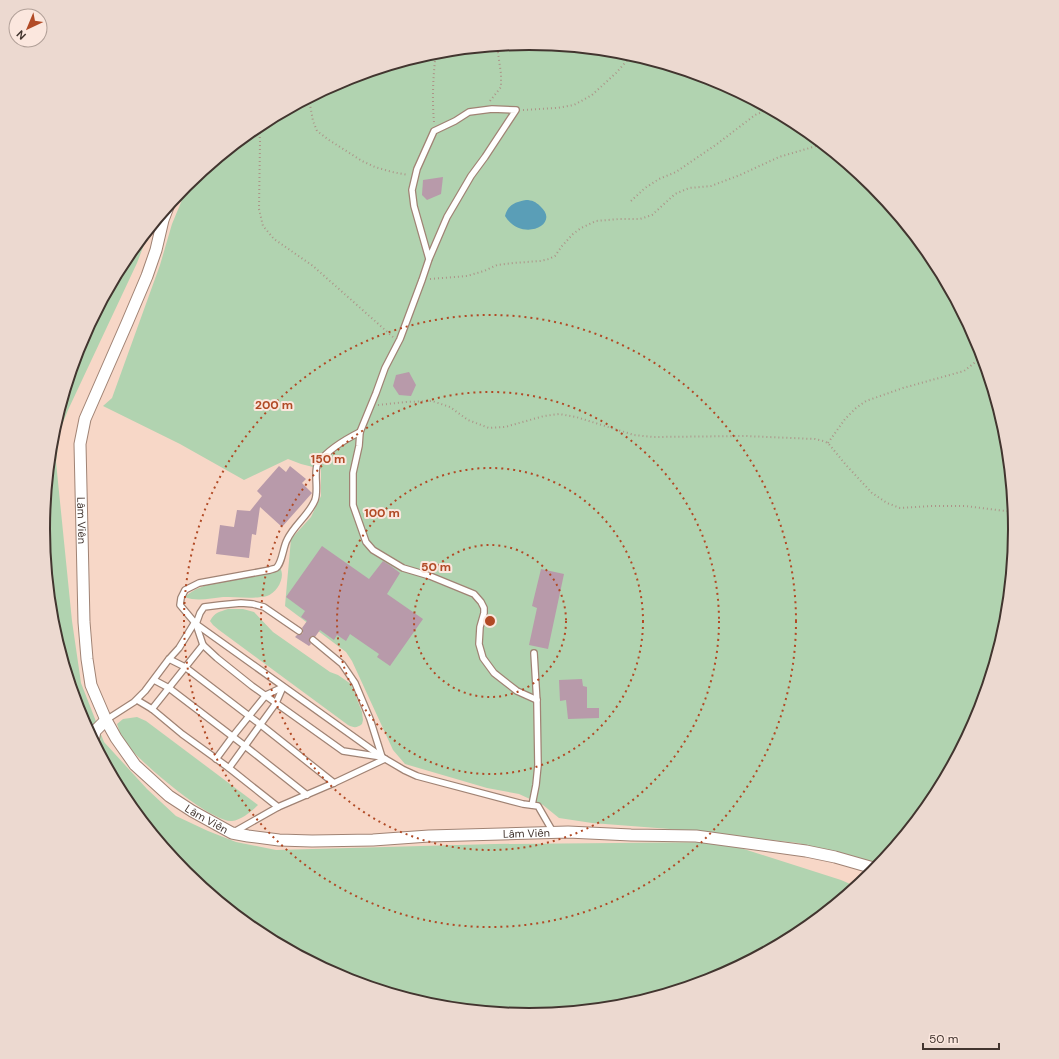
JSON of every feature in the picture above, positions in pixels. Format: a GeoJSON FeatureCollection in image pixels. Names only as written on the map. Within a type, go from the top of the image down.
{"type":"FeatureCollection","features":[{"type":"Feature","properties":{"kind":"street","name":"Lâm Viên"},"geometry":{"type":"LineString","coordinates":[[163,221],[156,250],[127,324],[84,419],[80,444],[84,615],[87,659],[91,685],[106,720],[116,738],[135,765],[170,796],[192,812],[232,833],[248,836],[279,840],[312,841],[373,840],[430,836],[554,832],[696,836],[806,851],[836,857],[871,867]]}},
{"type":"Feature","properties":{"kind":"street"},"geometry":{"type":"LineString","coordinates":[[95,733],[106,720]]}},
{"type":"Feature","properties":{"kind":"lane"},"geometry":{"type":"LineString","coordinates":[[429,259],[414,206],[412,190],[417,169],[434,131],[456,121],[469,112],[492,109],[516,110]]}},
{"type":"Feature","properties":{"kind":"lane"},"geometry":{"type":"LineString","coordinates":[[516,110],[471,176],[448,217],[429,259],[398,342],[385,368],[360,432],[359,446],[353,473],[353,505],[366,542],[373,550],[403,568],[430,576],[474,594],[484,608],[480,627],[479,644],[483,658],[494,673],[517,691],[537,700]]}},
{"type":"Feature","properties":{"kind":"lane"},"geometry":{"type":"LineString","coordinates":[[360,432],[332,450],[317,465],[315,499],[305,516],[287,540],[279,564],[276,568],[199,583],[185,590],[181,598],[180,605],[195,623],[282,687],[383,758],[418,776],[523,804],[538,806],[554,832]]}},
{"type":"Feature","properties":{"kind":"lane"},"geometry":{"type":"LineString","coordinates":[[106,720],[137,700],[145,691],[169,658],[179,648],[204,607],[241,603],[253,604],[264,607],[300,631]]}},
{"type":"Feature","properties":{"kind":"lane"},"geometry":{"type":"LineString","coordinates":[[195,623],[203,645],[217,658],[343,752],[383,758]]}},
{"type":"Feature","properties":{"kind":"lane"},"geometry":{"type":"LineString","coordinates":[[313,640],[342,664],[355,683],[370,719],[383,758]]}},
{"type":"Feature","properties":{"kind":"lane"},"geometry":{"type":"LineString","coordinates":[[152,709],[203,645]]}},
{"type":"Feature","properties":{"kind":"lane"},"geometry":{"type":"LineString","coordinates":[[532,805],[538,765],[537,700],[534,653]]}},
{"type":"Feature","properties":{"kind":"lane"},"geometry":{"type":"LineString","coordinates":[[169,658],[185,667],[334,783]]}},
{"type":"Feature","properties":{"kind":"lane"},"geometry":{"type":"LineString","coordinates":[[154,680],[169,688],[233,736],[307,795]]}},
{"type":"Feature","properties":{"kind":"lane"},"geometry":{"type":"LineString","coordinates":[[216,759],[266,695],[282,687]]}},
{"type":"Feature","properties":{"kind":"lane"},"geometry":{"type":"LineString","coordinates":[[229,768],[276,703],[282,687]]}},
{"type":"Feature","properties":{"kind":"lane"},"geometry":{"type":"LineString","coordinates":[[137,700],[152,709],[182,734],[229,768],[278,807]]}},
{"type":"Feature","properties":{"kind":"lane"},"geometry":{"type":"LineString","coordinates":[[232,833],[278,807],[334,783],[383,758]]}},
{"type":"Feature","properties":{"kind":"path"},"geometry":{"type":"LineString","coordinates":[[483,110],[501,87],[499,51]]}},
{"type":"Feature","properties":{"kind":"path"},"geometry":{"type":"LineString","coordinates":[[434,131],[432,99],[435,59]]}},
{"type":"Feature","properties":{"kind":"path"},"geometry":{"type":"LineString","coordinates":[[516,110],[557,108],[574,105],[592,95],[628,60]]}},
{"type":"Feature","properties":{"kind":"path"},"geometry":{"type":"LineString","coordinates":[[310,103],[313,121],[317,131],[329,140],[362,161],[375,167],[415,176]]}},
{"type":"Feature","properties":{"kind":"path"},"geometry":{"type":"LineString","coordinates":[[632,201],[645,188],[659,179],[676,172],[717,144],[755,114],[764,111]]}},
{"type":"Feature","properties":{"kind":"path"},"geometry":{"type":"LineString","coordinates":[[260,133],[259,209],[263,226],[274,239],[313,266],[398,342]]}},
{"type":"Feature","properties":{"kind":"path"},"geometry":{"type":"LineString","coordinates":[[422,280],[467,276],[497,265],[549,259],[555,256],[573,234],[581,228],[596,221],[640,219],[652,215],[676,194],[689,188],[711,186],[740,175],[779,157],[817,146]]}},
{"type":"Feature","properties":{"kind":"path"},"geometry":{"type":"LineString","coordinates":[[828,443],[845,419],[866,401],[903,388],[964,371],[978,360]]}},
{"type":"Feature","properties":{"kind":"path"},"geometry":{"type":"LineString","coordinates":[[371,406],[432,401],[450,406],[468,420],[489,428],[505,427],[544,416],[559,414],[576,417],[634,435],[745,436],[824,440],[872,493],[887,503],[900,508],[965,506],[1008,511]]}},
{"type":"Feature","properties":{"kind":"green space"},"geometry":{"type":"Polygon","coordinates":[[[530,50],[592,54],[654,66],[684,75],[742,99],[769,114],[796,131],[846,169],[869,190],[910,238],[928,263],[960,317],[984,375],[993,405],[1005,467],[1008,498],[1009,530],[1005,592],[993,654],[984,684],[960,742],[945,769],[928,796],[890,846],[873,865],[798,843],[670,829],[592,823],[559,818],[543,805],[519,794],[487,788],[405,764],[393,750],[352,661],[346,652],[285,606],[291,539],[311,517],[321,496],[321,469],[288,459],[244,480],[180,444],[103,406],[112,398],[160,265],[172,224],[183,198],[213,169],[263,131],[317,99],[375,75],[405,66],[467,54],[498,51],[530,50]]]}},
{"type":"Feature","properties":{"kind":"green space"},"geometry":{"type":"Polygon","coordinates":[[[144,245],[137,263],[61,428],[75,375],[99,317],[114,290],[144,245]]]}},
{"type":"Feature","properties":{"kind":"green space"},"geometry":{"type":"Polygon","coordinates":[[[60,434],[56,462],[72,621],[81,683],[104,742],[147,789],[176,816],[236,842],[276,850],[494,844],[722,842],[852,885],[796,928],[742,960],[684,984],[654,993],[592,1005],[530,1009],[498,1008],[436,1000],[375,984],[317,960],[290,945],[238,910],[190,869],[169,846],[131,796],[99,742],[75,684],[66,654],[54,592],[50,530],[51,498],[60,434]]]}},
{"type":"Feature","properties":{"kind":"green space"},"geometry":{"type":"Polygon","coordinates":[[[280,568],[282,576],[280,584],[274,592],[267,596],[251,598],[223,597],[199,599],[185,597],[195,590],[218,582],[257,575],[280,568]]]}},
{"type":"Feature","properties":{"kind":"green space"},"geometry":{"type":"Polygon","coordinates":[[[228,609],[243,609],[254,612],[273,632],[330,672],[338,675],[351,684],[362,712],[362,724],[355,727],[348,725],[213,625],[210,621],[214,616],[228,609]]]}},
{"type":"Feature","properties":{"kind":"green space"},"geometry":{"type":"Polygon","coordinates":[[[137,717],[146,721],[258,805],[243,817],[232,821],[222,819],[192,802],[143,762],[124,741],[117,724],[123,719],[137,717]]]}},
{"type":"Feature","properties":{"kind":"water"},"geometry":{"type":"Polygon","coordinates":[[[526,200],[537,203],[545,213],[546,219],[543,225],[529,230],[520,228],[512,224],[505,216],[510,206],[526,200]]]}},
{"type":"Feature","properties":{"kind":"building"},"geometry":{"type":"Polygon","coordinates":[[[443,177],[441,194],[427,200],[422,195],[423,180],[443,177]]]}},
{"type":"Feature","properties":{"kind":"building"},"geometry":{"type":"Polygon","coordinates":[[[409,372],[416,385],[411,396],[399,395],[393,386],[396,375],[409,372]]]}},
{"type":"Feature","properties":{"kind":"building"},"geometry":{"type":"Polygon","coordinates":[[[279,466],[286,472],[290,466],[306,479],[302,483],[312,493],[282,527],[260,507],[256,535],[252,534],[249,558],[216,554],[220,525],[234,527],[237,510],[250,511],[262,496],[257,491],[279,466]]]}},
{"type":"Feature","properties":{"kind":"building"},"geometry":{"type":"Polygon","coordinates":[[[322,546],[369,579],[383,561],[400,573],[387,594],[423,619],[390,666],[377,657],[379,654],[350,634],[346,641],[337,635],[334,640],[320,630],[315,637],[312,636],[310,638],[309,641],[311,644],[309,646],[295,637],[303,633],[302,628],[307,621],[301,617],[305,611],[286,597],[322,546]]]}},
{"type":"Feature","properties":{"kind":"building"},"geometry":{"type":"Polygon","coordinates":[[[541,569],[564,574],[548,649],[529,645],[537,608],[532,606],[541,569]]]}},
{"type":"Feature","properties":{"kind":"building"},"geometry":{"type":"Polygon","coordinates":[[[582,679],[583,686],[587,687],[587,708],[599,708],[599,718],[568,719],[566,700],[560,701],[559,680],[582,679]]]}}]}
